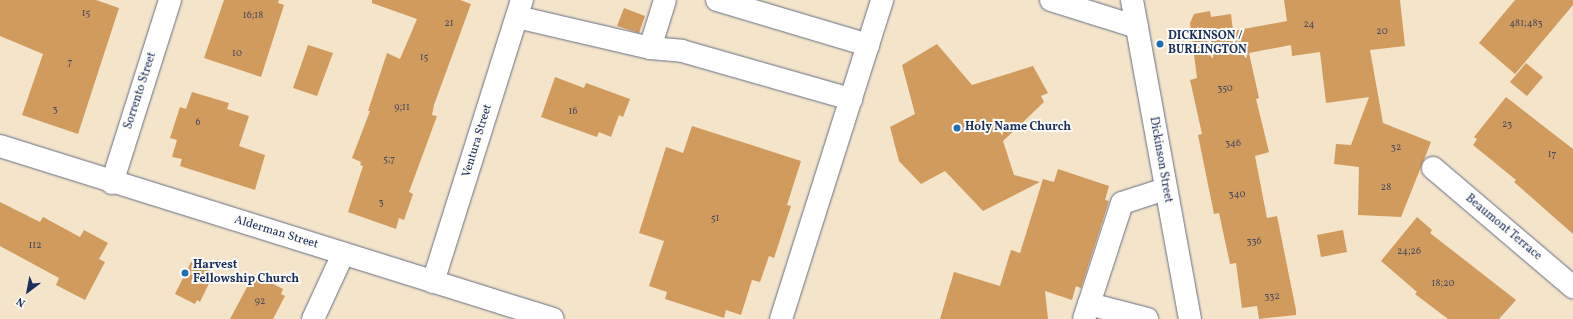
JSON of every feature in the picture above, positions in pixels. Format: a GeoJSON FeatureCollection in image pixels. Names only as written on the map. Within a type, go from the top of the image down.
{"type":"FeatureCollection","features":[{"type":"Feature","properties":{"kind":"street","name":"Sorrento Street"},"geometry":{"type":"LineString","coordinates":[[112,183],[170,0]]}},
{"type":"Feature","properties":{"kind":"street"},"geometry":{"type":"LineString","coordinates":[[650,48],[665,0]]}},
{"type":"Feature","properties":{"kind":"street"},"geometry":{"type":"LineString","coordinates":[[716,0],[868,45]]}},
{"type":"Feature","properties":{"kind":"street"},"geometry":{"type":"LineString","coordinates":[[781,319],[882,0]]}},
{"type":"Feature","properties":{"kind":"street"},"geometry":{"type":"LineString","coordinates":[[1051,0],[1137,27]]}},
{"type":"Feature","properties":{"kind":"street","name":"Dickinson Street"},"geometry":{"type":"LineString","coordinates":[[1132,0],[1165,189],[1190,319]]}},
{"type":"Feature","properties":{"kind":"street"},"geometry":{"type":"LineString","coordinates":[[519,8],[650,48],[682,51],[851,99]]}},
{"type":"Feature","properties":{"kind":"street","name":"Ventura Street"},"geometry":{"type":"LineString","coordinates":[[433,282],[519,8]]}},
{"type":"Feature","properties":{"kind":"street","name":"Alderman Street"},"geometry":{"type":"LineString","coordinates":[[0,146],[112,183],[553,319]]}},
{"type":"Feature","properties":{"kind":"street","name":"Beaumont Terrace"},"geometry":{"type":"LineString","coordinates":[[1433,168],[1573,287]]}},
{"type":"Feature","properties":{"kind":"street"},"geometry":{"type":"LineString","coordinates":[[1147,319],[1086,311],[1122,203],[1165,189]]}},
{"type":"Feature","properties":{"kind":"street"},"geometry":{"type":"LineString","coordinates":[[313,319],[343,254]]}},
{"type":"Feature","properties":{"kind":"building"},"geometry":{"type":"Polygon","coordinates":[[[0,0],[96,0],[119,8],[78,134],[22,115],[43,54],[0,36],[0,0]]]}},
{"type":"Feature","properties":{"kind":"building"},"geometry":{"type":"Polygon","coordinates":[[[224,0],[279,0],[278,3],[284,5],[261,77],[204,58],[224,0]]]}},
{"type":"Feature","properties":{"kind":"building"},"geometry":{"type":"Polygon","coordinates":[[[372,0],[460,0],[471,4],[434,105],[432,115],[437,116],[409,192],[413,194],[404,220],[399,218],[396,229],[348,212],[363,166],[360,165],[361,162],[352,158],[370,111],[368,111],[387,53],[400,59],[417,19],[372,3],[372,0]]]}},
{"type":"Feature","properties":{"kind":"building"},"geometry":{"type":"Polygon","coordinates":[[[1284,0],[1400,0],[1405,46],[1370,50],[1383,123],[1431,142],[1401,217],[1358,215],[1359,167],[1334,164],[1336,144],[1351,145],[1369,97],[1326,103],[1320,52],[1292,56],[1291,45],[1249,53],[1259,98],[1256,99],[1269,152],[1255,156],[1267,218],[1277,216],[1296,310],[1296,315],[1259,319],[1257,306],[1242,308],[1236,263],[1230,264],[1219,213],[1214,214],[1198,135],[1202,134],[1190,80],[1197,78],[1190,23],[1194,14],[1210,11],[1211,17],[1231,14],[1233,31],[1287,21],[1284,0]]]}},
{"type":"Feature","properties":{"kind":"building"},"geometry":{"type":"Polygon","coordinates":[[[1515,0],[1573,0],[1573,5],[1515,74],[1479,43],[1515,0]]]}},
{"type":"Feature","properties":{"kind":"building"},"geometry":{"type":"Polygon","coordinates":[[[624,8],[645,16],[639,33],[617,26],[624,8]]]}},
{"type":"Feature","properties":{"kind":"building"},"geometry":{"type":"Polygon","coordinates":[[[937,44],[972,85],[1033,66],[1048,93],[1041,96],[1044,102],[1003,141],[1014,175],[1040,182],[983,211],[945,171],[921,184],[899,161],[890,127],[915,114],[902,65],[937,44]]]}},
{"type":"Feature","properties":{"kind":"building"},"geometry":{"type":"Polygon","coordinates":[[[308,45],[333,53],[317,96],[293,88],[308,45]]]}},
{"type":"Feature","properties":{"kind":"building"},"geometry":{"type":"Polygon","coordinates":[[[1526,63],[1543,77],[1527,96],[1510,82],[1526,63]]]}},
{"type":"Feature","properties":{"kind":"building"},"geometry":{"type":"Polygon","coordinates":[[[555,77],[584,88],[586,83],[630,99],[623,117],[619,115],[611,137],[599,132],[597,137],[541,117],[555,77]]]}},
{"type":"Feature","properties":{"kind":"building"},"geometry":{"type":"Polygon","coordinates":[[[192,92],[229,103],[227,109],[249,116],[239,146],[265,155],[255,190],[180,166],[182,159],[172,157],[177,140],[170,138],[180,107],[186,109],[192,92]]]}},
{"type":"Feature","properties":{"kind":"building"},"geometry":{"type":"Polygon","coordinates":[[[1506,97],[1573,149],[1573,234],[1514,182],[1516,180],[1473,145],[1477,139],[1474,137],[1506,97]]]}},
{"type":"Feature","properties":{"kind":"building"},"geometry":{"type":"Polygon","coordinates":[[[692,126],[801,161],[787,205],[791,206],[774,258],[769,256],[760,282],[752,280],[741,315],[726,310],[724,318],[665,299],[667,292],[649,286],[664,241],[639,233],[666,147],[683,153],[692,126]]]}},
{"type":"Feature","properties":{"kind":"building"},"geometry":{"type":"Polygon","coordinates":[[[1058,169],[1109,186],[1105,200],[1109,201],[1081,288],[1076,286],[1072,300],[1045,291],[1048,319],[940,319],[954,272],[1000,286],[1011,250],[1020,253],[1043,179],[1054,182],[1058,169]]]}},
{"type":"Feature","properties":{"kind":"building"},"geometry":{"type":"Polygon","coordinates":[[[0,202],[40,222],[43,217],[80,237],[84,230],[108,243],[99,259],[105,262],[85,300],[56,285],[59,278],[0,246],[0,202]]]}},
{"type":"Feature","properties":{"kind":"building"},"geometry":{"type":"Polygon","coordinates":[[[1417,217],[1432,230],[1430,233],[1516,300],[1499,319],[1448,319],[1415,294],[1417,292],[1381,261],[1417,217]]]}},
{"type":"Feature","properties":{"kind":"building"},"geometry":{"type":"Polygon","coordinates":[[[1343,230],[1347,252],[1321,257],[1317,235],[1343,230]]]}},
{"type":"Feature","properties":{"kind":"building"},"geometry":{"type":"Polygon","coordinates":[[[191,262],[214,273],[200,302],[197,300],[195,304],[175,294],[191,262]]]}},
{"type":"Feature","properties":{"kind":"building"},"geometry":{"type":"Polygon","coordinates":[[[254,274],[283,289],[281,294],[285,296],[273,319],[230,319],[254,274]]]}},
{"type":"Feature","properties":{"kind":"place","name":"DICKINSON / BURLINGTON"},"geometry":{"type":"Point","coordinates":[1160,44]}},
{"type":"Feature","properties":{"kind":"place","name":"Holy Name Church"},"geometry":{"type":"Point","coordinates":[957,128]}},
{"type":"Feature","properties":{"kind":"place","name":"Harvest Fellowship Church"},"geometry":{"type":"Point","coordinates":[185,273]}}]}
